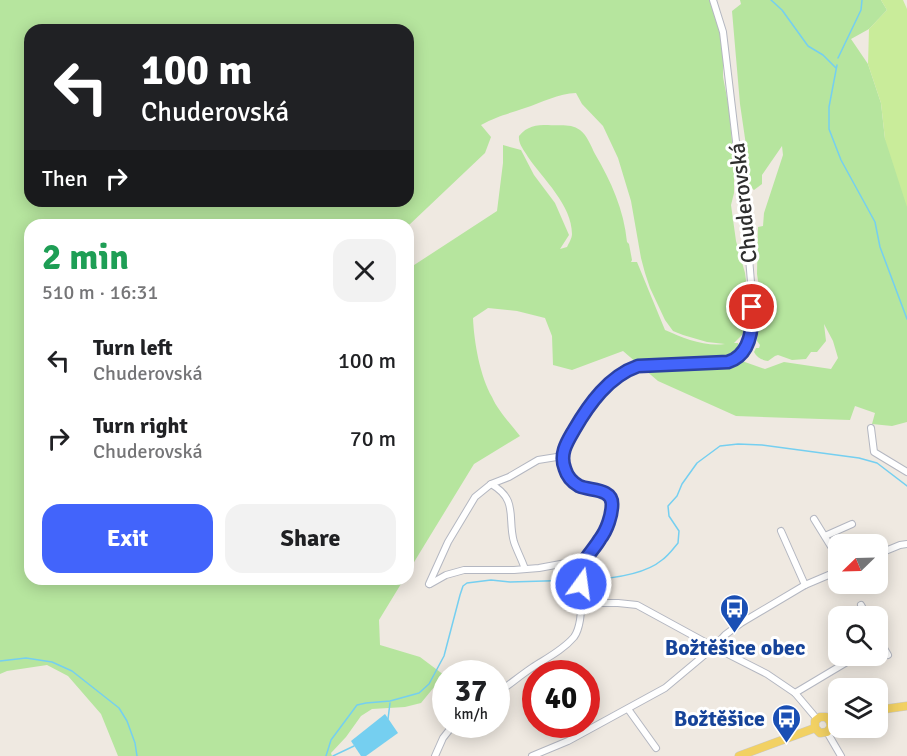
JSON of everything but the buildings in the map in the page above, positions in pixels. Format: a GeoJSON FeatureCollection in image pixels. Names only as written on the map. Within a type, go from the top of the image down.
{"type":"FeatureCollection","features":[{"type":"Feature","properties":{"kind":"main road"},"geometry":{"type":"LineString","coordinates":[[888,709],[907,706]]}},
{"type":"Feature","properties":{"kind":"main road"},"geometry":{"type":"LineString","coordinates":[[827,732],[820,733],[815,728],[815,721],[823,716],[828,719]]}},
{"type":"Feature","properties":{"kind":"main road"},"geometry":{"type":"LineString","coordinates":[[739,756],[815,728]]}},
{"type":"Feature","properties":{"kind":"street","name":"Chuderovská"},"geometry":{"type":"LineString","coordinates":[[562,456],[591,403],[624,372],[638,366],[728,362],[741,356],[747,344],[752,319],[747,232],[723,32],[713,0]]}},
{"type":"Feature","properties":{"kind":"street"},"geometry":{"type":"LineString","coordinates":[[871,428],[874,452],[907,472]]}},
{"type":"Feature","properties":{"kind":"street"},"geometry":{"type":"LineString","coordinates":[[510,684],[574,637],[580,620],[581,567],[602,537],[611,514],[612,501],[608,494],[602,491],[582,487],[572,481],[565,469],[562,456],[538,460],[509,477],[491,484],[475,497],[448,542],[429,584],[446,575],[464,570],[525,569],[566,563],[581,567]]}},
{"type":"Feature","properties":{"kind":"street"},"geometry":{"type":"LineString","coordinates":[[491,484],[500,489],[510,505],[513,541],[525,569]]}},
{"type":"Feature","properties":{"kind":"street"},"geometry":{"type":"LineString","coordinates":[[814,519],[828,542]]}},
{"type":"Feature","properties":{"kind":"street"},"geometry":{"type":"LineString","coordinates":[[825,537],[852,524]]}},
{"type":"Feature","properties":{"kind":"street"},"geometry":{"type":"LineString","coordinates":[[781,531],[805,585]]}},
{"type":"Feature","properties":{"kind":"street"},"geometry":{"type":"LineString","coordinates":[[888,550],[907,544]]}},
{"type":"Feature","properties":{"kind":"street"},"geometry":{"type":"LineString","coordinates":[[532,756],[568,741],[665,688],[725,635],[805,585],[828,575]]}},
{"type":"Feature","properties":{"kind":"street"},"geometry":{"type":"LineString","coordinates":[[581,603],[637,605],[767,674],[795,693],[817,719]]}},
{"type":"Feature","properties":{"kind":"street"},"geometry":{"type":"LineString","coordinates":[[795,693],[840,666]]}},
{"type":"Feature","properties":{"kind":"street"},"geometry":{"type":"LineString","coordinates":[[628,709],[656,748]]}},
{"type":"Feature","properties":{"kind":"street"},"geometry":{"type":"LineString","coordinates":[[827,732],[841,756]]}},
{"type":"Feature","properties":{"kind":"street"},"geometry":{"type":"LineString","coordinates":[[435,756],[443,738]]}},
{"type":"Feature","properties":{"kind":"green space"},"geometry":{"type":"Polygon","coordinates":[[[0,0],[711,0],[723,50],[723,77],[729,108],[734,165],[734,193],[731,205],[748,295],[744,330],[734,343],[738,343],[742,361],[765,369],[784,362],[831,369],[838,358],[833,341],[824,324],[826,341],[817,352],[811,352],[806,359],[792,360],[778,355],[768,361],[760,358],[754,352],[760,345],[757,341],[760,294],[757,274],[758,227],[763,226],[764,213],[783,155],[782,146],[762,175],[762,184],[754,190],[748,185],[747,152],[740,104],[732,11],[741,4],[740,0],[881,0],[887,10],[869,29],[851,39],[868,64],[881,103],[885,139],[907,157],[907,422],[892,426],[872,424],[875,413],[855,406],[850,420],[736,416],[658,381],[623,351],[572,370],[553,365],[552,336],[545,318],[517,311],[488,308],[473,318],[481,369],[495,402],[520,436],[474,464],[414,562],[414,265],[497,211],[503,145],[521,150],[534,175],[555,203],[569,235],[560,249],[567,247],[572,236],[571,223],[556,193],[523,149],[519,136],[529,128],[544,125],[569,126],[582,132],[589,141],[611,185],[620,207],[631,262],[637,262],[665,330],[702,343],[725,344],[707,342],[673,331],[665,320],[645,273],[631,201],[618,158],[603,126],[582,104],[576,93],[557,96],[481,125],[491,137],[485,153],[414,220],[24,219],[24,585],[400,585],[379,620],[380,645],[420,657],[432,666],[432,690],[421,703],[405,707],[372,709],[361,716],[331,753],[332,756],[118,756],[101,714],[68,676],[47,665],[0,674],[0,0]]]}},
{"type":"Feature","properties":{"kind":"green space"},"geometry":{"type":"Polygon","coordinates":[[[881,0],[903,0],[907,9],[907,207],[885,139],[881,103],[868,64],[869,29],[887,10],[881,0]]]}},
{"type":"Feature","properties":{"kind":"water"},"geometry":{"type":"Polygon","coordinates":[[[385,714],[398,733],[366,756],[361,756],[351,741],[385,714]]]}},
{"type":"Feature","properties":{"kind":"waterway"},"geometry":{"type":"LineString","coordinates":[[771,0],[782,10],[808,46],[823,55],[836,68]]}},
{"type":"Feature","properties":{"kind":"waterway"},"geometry":{"type":"LineString","coordinates":[[838,58],[861,10],[862,0]]}},
{"type":"Feature","properties":{"kind":"waterway"},"geometry":{"type":"LineString","coordinates":[[837,65],[829,107],[829,129],[841,160],[875,222],[880,247],[907,319]]}},
{"type":"Feature","properties":{"kind":"waterway"},"geometry":{"type":"LineString","coordinates":[[584,580],[635,573],[645,570],[666,556],[678,543],[679,531],[669,516],[668,506],[677,496],[682,484],[697,463],[720,446],[762,445],[859,458],[877,463],[907,486]]}},
{"type":"Feature","properties":{"kind":"waterway"},"geometry":{"type":"LineString","coordinates":[[326,756],[331,740],[357,705],[390,701],[419,693],[429,684],[444,656],[460,595],[463,586],[467,583],[491,580],[510,582],[579,580]]}},
{"type":"Feature","properties":{"kind":"waterway"},"geometry":{"type":"LineString","coordinates":[[0,661],[26,658],[52,662],[72,671],[119,708],[127,721],[137,756]]}},
{"type":"Feature","properties":{"kind":"waterway"},"geometry":{"type":"LineString","coordinates":[[388,719],[390,703]]}},
{"type":"Feature","properties":{"kind":"waterway"},"geometry":{"type":"LineString","coordinates":[[333,756],[354,746]]}},
{"type":"Feature","properties":{"kind":"place","name":"Božtěšice obec"},"geometry":{"type":"Point","coordinates":[735,634]}},
{"type":"Feature","properties":{"kind":"place","name":"Božtěšice"},"geometry":{"type":"Point","coordinates":[786,744]}},
{"type":"Feature","properties":{"kind":"route"},"geometry":{"type":"LineString","coordinates":[[581,584],[581,567],[602,537],[611,514],[612,501],[608,494],[602,491],[577,485],[565,469],[562,456],[581,417],[613,380],[631,368],[735,360],[741,356],[747,344],[752,307]]}}]}
